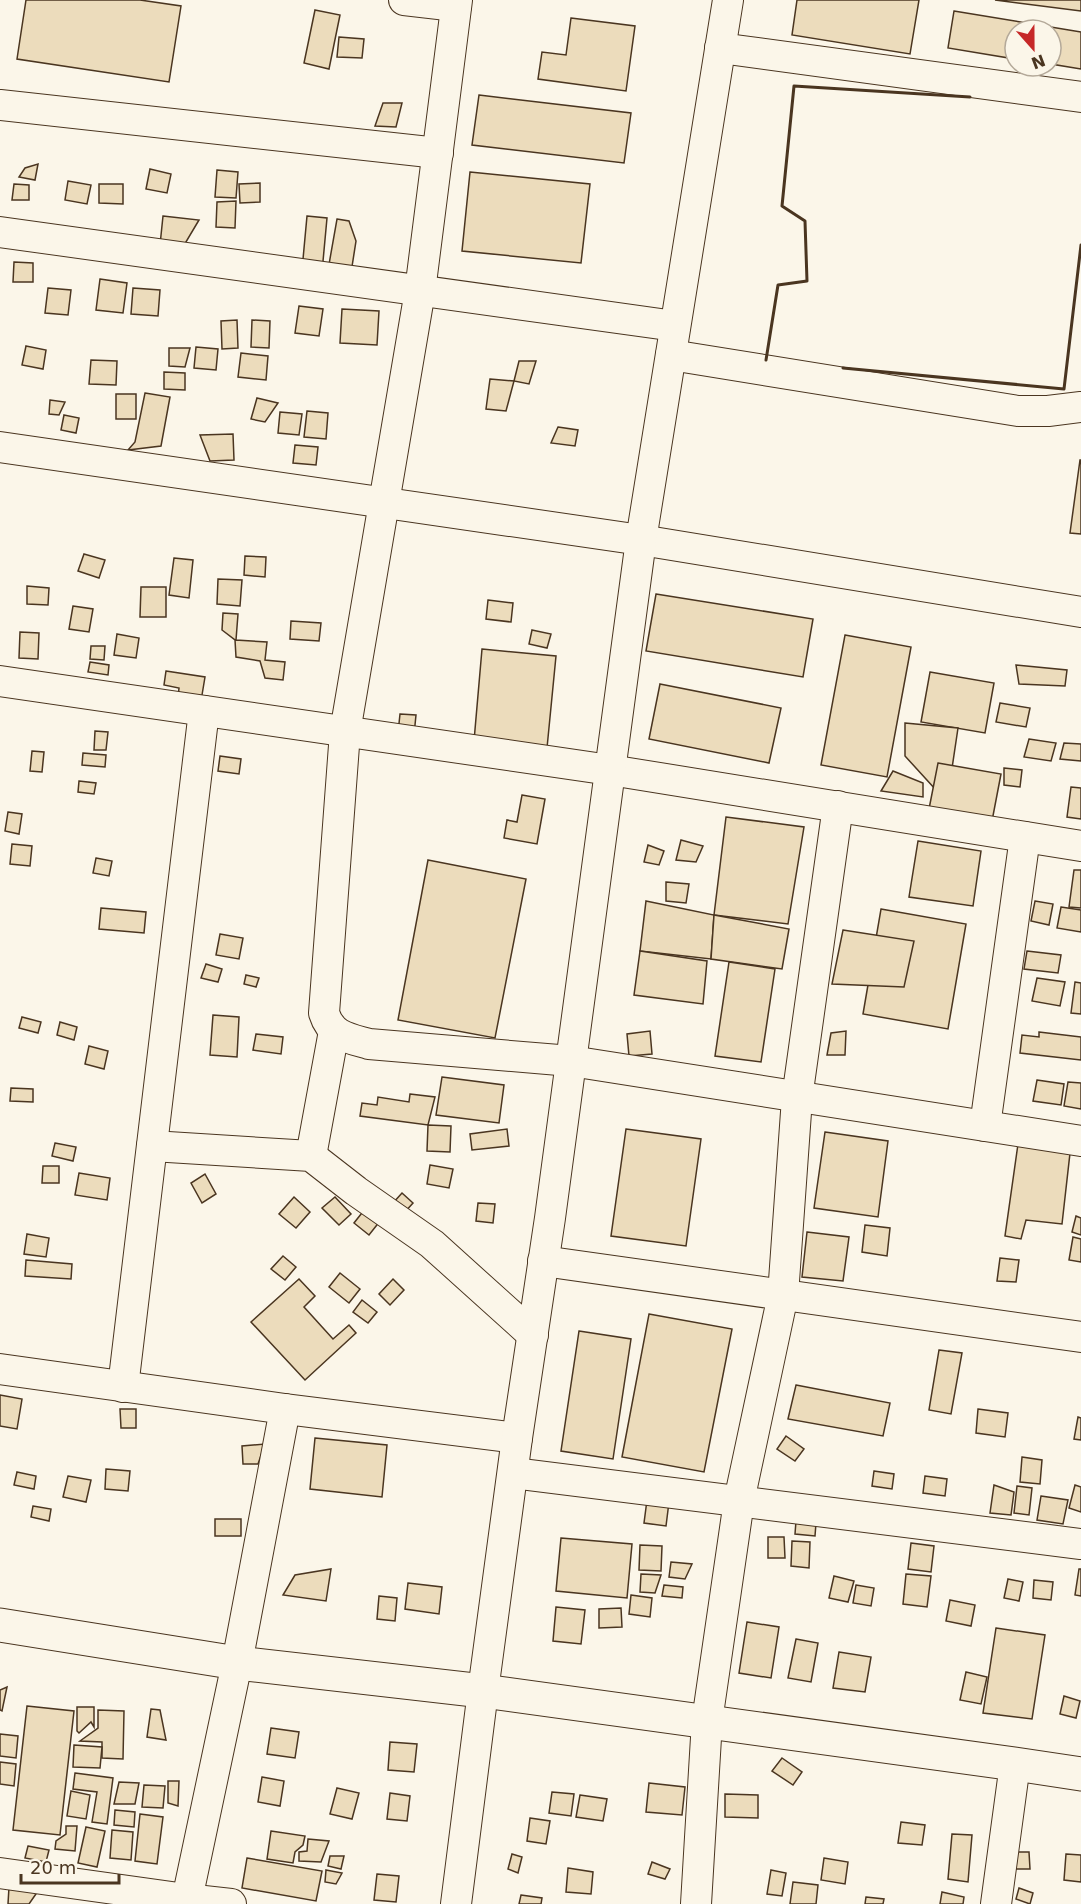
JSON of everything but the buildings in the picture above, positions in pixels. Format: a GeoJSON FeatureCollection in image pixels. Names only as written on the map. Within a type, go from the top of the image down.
{"type":"FeatureCollection","features":[{"type":"Feature","properties":{"kind":"main road"},"geometry":{"type":"LineString","coordinates":[[0,1625],[237,1663],[483,1691],[1081,1774]]}},
{"type":"Feature","properties":{"kind":"street"},"geometry":{"type":"LineString","coordinates":[[404,0],[457,3],[420,291],[345,732],[324,1013],[327,1024],[334,1031],[348,1038],[369,1044],[571,1061],[1081,1141]]}},
{"type":"Feature","properties":{"kind":"street"},"geometry":{"type":"LineString","coordinates":[[456,1904],[517,1438],[571,1061],[641,540],[728,0]]}},
{"type":"Feature","properties":{"kind":"street"},"geometry":{"type":"LineString","coordinates":[[720,48],[1081,97]]}},
{"type":"Feature","properties":{"kind":"street"},"geometry":{"type":"LineString","coordinates":[[0,105],[438,153]]}},
{"type":"Feature","properties":{"kind":"street"},"geometry":{"type":"LineString","coordinates":[[0,232],[675,326]]}},
{"type":"Feature","properties":{"kind":"street"},"geometry":{"type":"LineString","coordinates":[[670,356],[1018,411],[1048,411],[1081,407]]}},
{"type":"Feature","properties":{"kind":"street"},"geometry":{"type":"LineString","coordinates":[[0,447],[641,540],[1081,612]]}},
{"type":"Feature","properties":{"kind":"street"},"geometry":{"type":"LineString","coordinates":[[0,681],[610,770],[1081,846]]}},
{"type":"Feature","properties":{"kind":"street"},"geometry":{"type":"LineString","coordinates":[[123,1387],[204,711]]}},
{"type":"Feature","properties":{"kind":"street"},"geometry":{"type":"LineString","coordinates":[[696,1904],[707,1721],[739,1501],[783,1295],[797,1098],[838,806]]}},
{"type":"Feature","properties":{"kind":"street"},"geometry":{"type":"LineString","coordinates":[[985,1126],[1025,837]]}},
{"type":"Feature","properties":{"kind":"street"},"geometry":{"type":"LineString","coordinates":[[311,1156],[334,1031]]}},
{"type":"Feature","properties":{"kind":"street"},"geometry":{"type":"LineString","coordinates":[[152,1146],[311,1156],[356,1191],[432,1244],[533,1335]]}},
{"type":"Feature","properties":{"kind":"street"},"geometry":{"type":"LineString","coordinates":[[543,1261],[1081,1337]]}},
{"type":"Feature","properties":{"kind":"street"},"geometry":{"type":"LineString","coordinates":[[0,1369],[285,1409],[517,1438]]}},
{"type":"Feature","properties":{"kind":"street"},"geometry":{"type":"LineString","coordinates":[[186,1902],[237,1663],[285,1409]]}},
{"type":"Feature","properties":{"kind":"street"},"geometry":{"type":"LineString","coordinates":[[513,1473],[1081,1544]]}},
{"type":"Feature","properties":{"kind":"street"},"geometry":{"type":"LineString","coordinates":[[996,1904],[1015,1764]]}},
{"type":"Feature","properties":{"kind":"street"},"geometry":{"type":"LineString","coordinates":[[0,1872],[186,1902],[231,1904]]}},
{"type":"Feature","properties":{"kind":"wall"},"geometry":{"type":"LineString","coordinates":[[766,360],[778,285],[807,281],[805,221],[782,206],[794,86],[970,97]]}},
{"type":"Feature","properties":{"kind":"wall"},"geometry":{"type":"LineString","coordinates":[[843,368],[1064,389],[1081,245]]}}]}
